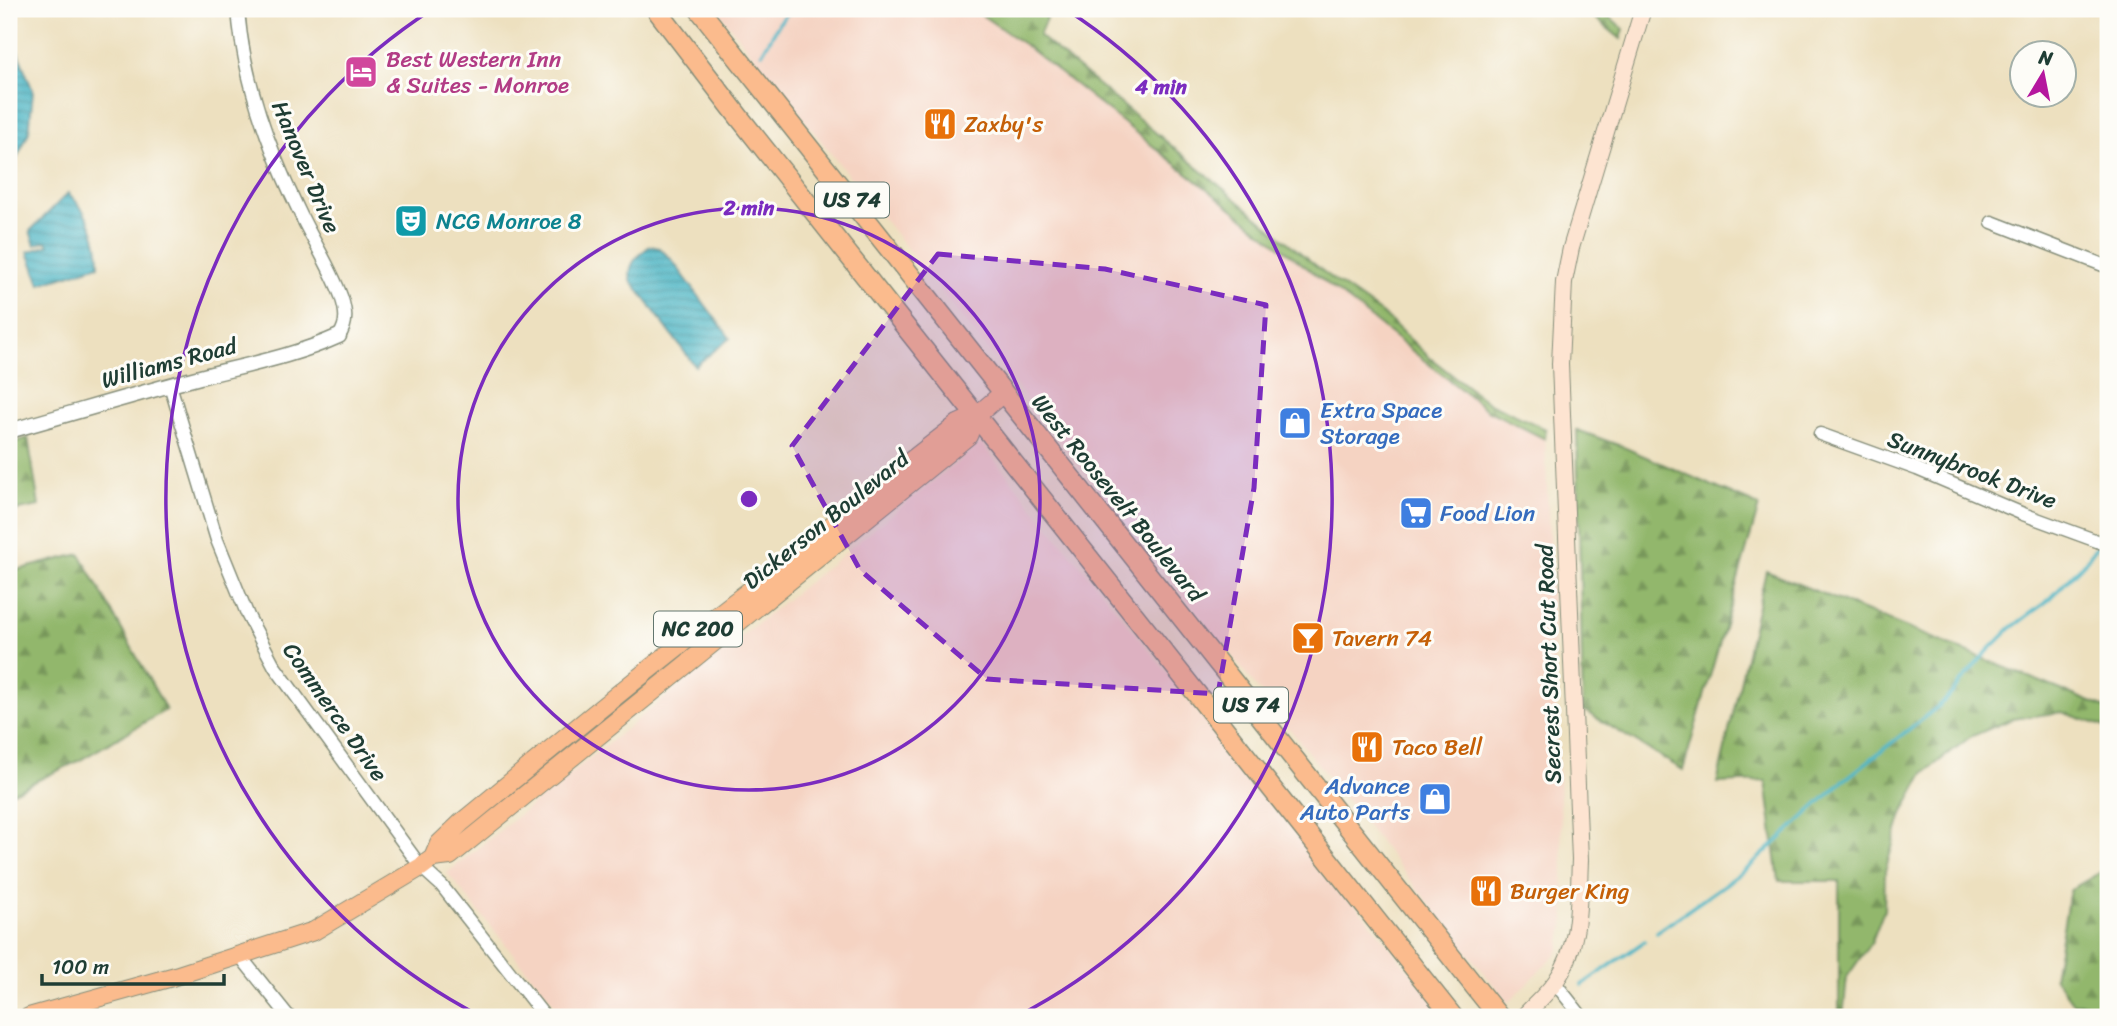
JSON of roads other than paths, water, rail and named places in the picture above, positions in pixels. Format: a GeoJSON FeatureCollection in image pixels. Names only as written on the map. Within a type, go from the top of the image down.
{"type":"FeatureCollection","features":[{"type":"Feature","properties":{"kind":"highway","name":"US 74"},"geometry":{"type":"LineString","coordinates":[[656,9],[1452,1017]]}},
{"type":"Feature","properties":{"kind":"highway"},"geometry":{"type":"LineString","coordinates":[[687,9],[737,57]]}},
{"type":"Feature","properties":{"kind":"highway","name":"West Roosevelt Boulevard"},"geometry":{"type":"LineString","coordinates":[[699,9],[1499,1017]]}},
{"type":"Feature","properties":{"kind":"main road","name":"Secrest Short Cut Road"},"geometry":{"type":"LineString","coordinates":[[1523,1017],[1555,983],[1564,969],[1576,937],[1580,860],[1561,377],[1564,282],[1571,248],[1643,9]]}},
{"type":"Feature","properties":{"kind":"main road","name":"Dickerson Boulevard"},"geometry":{"type":"LineString","coordinates":[[427,863],[439,844],[462,822],[665,656],[752,588],[769,578],[958,424],[976,416],[1003,393]]}},
{"type":"Feature","properties":{"kind":"main road","name":"Dickerson Boulevard"},"geometry":{"type":"LineString","coordinates":[[29,1017],[161,981],[314,930],[427,863],[450,856],[968,436],[976,416]]}},
{"type":"Feature","properties":{"kind":"main road","name":"NC 200"},"geometry":{"type":"LineString","coordinates":[[718,638],[727,624],[768,587],[769,578]]}},
{"type":"Feature","properties":{"kind":"street","name":"Hanover Drive"},"geometry":{"type":"LineString","coordinates":[[238,9],[252,87],[263,124],[296,206],[340,295],[346,326],[339,336]]}},
{"type":"Feature","properties":{"kind":"street"},"geometry":{"type":"LineString","coordinates":[[1992,222],[2108,267]]}},
{"type":"Feature","properties":{"kind":"street","name":"Williams Road"},"geometry":{"type":"LineString","coordinates":[[9,431],[170,385],[267,361],[339,336]]}},
{"type":"Feature","properties":{"kind":"street","name":"Commerce Drive"},"geometry":{"type":"LineString","coordinates":[[170,385],[217,541],[248,616],[275,667],[545,1017]]}},
{"type":"Feature","properties":{"kind":"street","name":"Sunnybrook Drive"},"geometry":{"type":"LineString","coordinates":[[1820,434],[1917,469],[2023,514],[2108,545]]}},
{"type":"Feature","properties":{"kind":"street"},"geometry":{"type":"LineString","coordinates":[[240,956],[289,1017]]}},
{"type":"Feature","properties":{"kind":"street"},"geometry":{"type":"LineString","coordinates":[[1555,983],[1582,1017]]}},
{"type":"Feature","properties":{"kind":"water"},"geometry":{"type":"Polygon","coordinates":[[[9,30],[33,91],[29,132],[9,175],[9,30]]]}},
{"type":"Feature","properties":{"kind":"water"},"geometry":{"type":"Polygon","coordinates":[[[68,193],[91,226],[99,265],[40,284],[28,252],[49,245],[47,241],[35,245],[30,231],[68,193]]]}},
{"type":"Feature","properties":{"kind":"water"},"geometry":{"type":"Polygon","coordinates":[[[650,246],[659,248],[671,259],[730,338],[695,366],[631,280],[632,265],[650,246]]]}},
{"type":"Feature","properties":{"kind":"waterway"},"geometry":{"type":"LineString","coordinates":[[762,53],[791,9]]}},
{"type":"Feature","properties":{"kind":"waterway"},"geometry":{"type":"LineString","coordinates":[[1657,932],[1747,869],[1843,781],[1945,701],[1983,656],[2011,628],[2050,599],[2098,545]]}},
{"type":"Feature","properties":{"kind":"waterway"},"geometry":{"type":"LineString","coordinates":[[1582,985],[1645,941]]}},
{"type":"Feature","properties":{"kind":"waterway"},"geometry":{"type":"LineString","coordinates":[[1555,1017],[1562,1009]]}},
{"type":"Feature","properties":{"kind":"place","name":"Best Western Inn & Suites - Monroe"},"geometry":{"type":"Point","coordinates":[361,72]}},
{"type":"Feature","properties":{"kind":"place","name":"Zaxby's"},"geometry":{"type":"Point","coordinates":[940,124]}},
{"type":"Feature","properties":{"kind":"place","name":"NCG Monroe 8"},"geometry":{"type":"Point","coordinates":[411,221]}},
{"type":"Feature","properties":{"kind":"place","name":"Extra Space Storage"},"geometry":{"type":"Point","coordinates":[1295,423]}},
{"type":"Feature","properties":{"kind":"place","name":"Food Lion"},"geometry":{"type":"Point","coordinates":[1416,513]}},
{"type":"Feature","properties":{"kind":"place","name":"Tavern 74"},"geometry":{"type":"Point","coordinates":[1308,638]}},
{"type":"Feature","properties":{"kind":"place","name":"Taco Bell"},"geometry":{"type":"Point","coordinates":[1367,747]}},
{"type":"Feature","properties":{"kind":"place","name":"Advance Auto Parts"},"geometry":{"type":"Point","coordinates":[1435,799]}},
{"type":"Feature","properties":{"kind":"place","name":"Burger King"},"geometry":{"type":"Point","coordinates":[1486,891]}}]}
